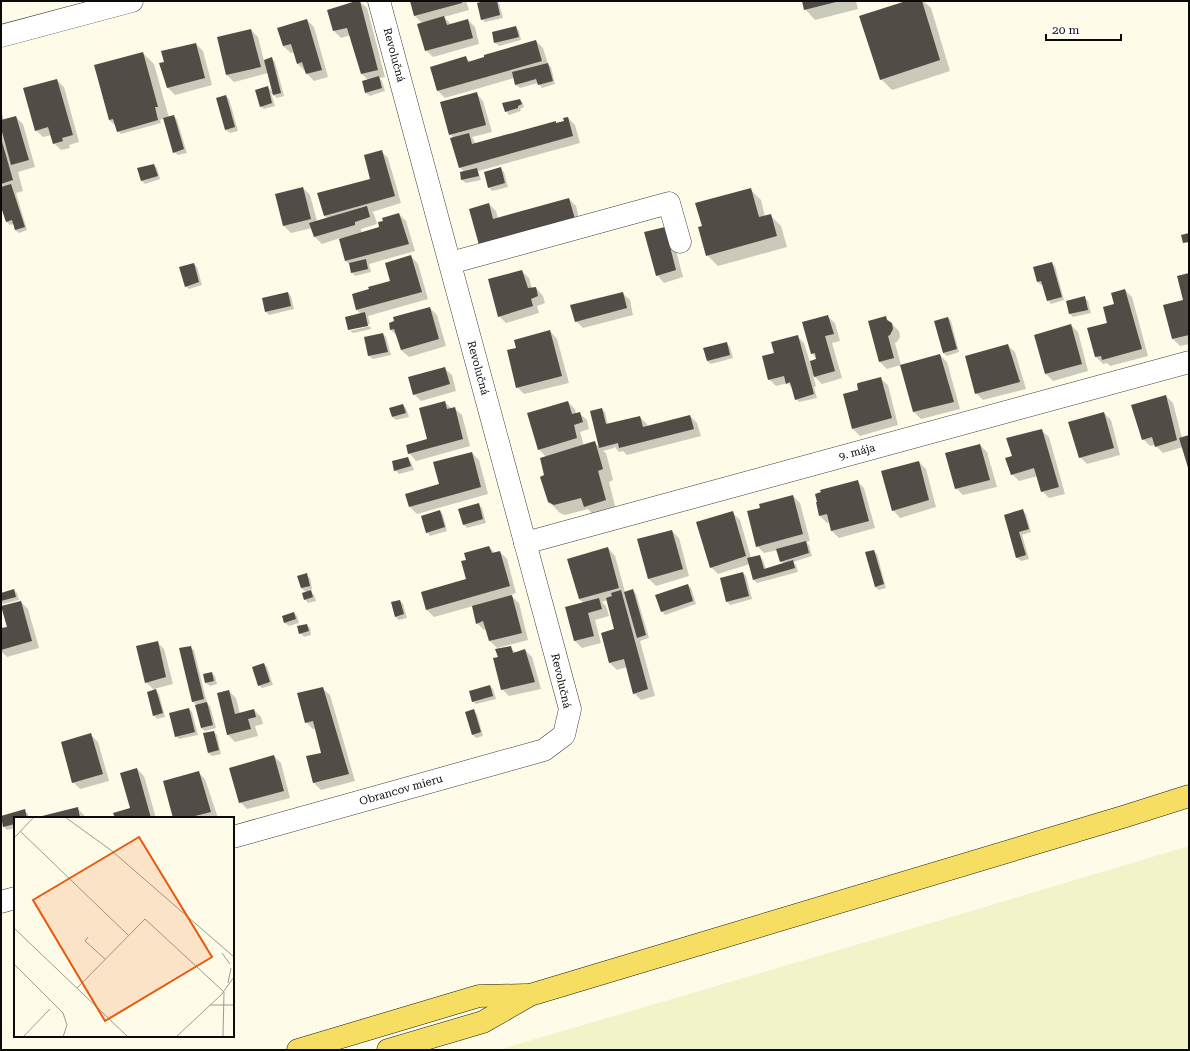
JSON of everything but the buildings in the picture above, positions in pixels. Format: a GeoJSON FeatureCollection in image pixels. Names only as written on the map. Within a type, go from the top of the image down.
{"type":"FeatureCollection","features":[{"type":"Feature","properties":{"kind":"main road"},"geometry":{"type":"LineString","coordinates":[[388,1050],[483,1022],[530,995],[1189,796]]}},
{"type":"Feature","properties":{"kind":"main road"},"geometry":{"type":"LineString","coordinates":[[298,1050],[479,996],[530,995]]}},
{"type":"Feature","properties":{"kind":"street"},"geometry":{"type":"LineString","coordinates":[[1,36],[132,1]]}},
{"type":"Feature","properties":{"kind":"street","name":"Revolučná"},"geometry":{"type":"LineString","coordinates":[[379,1],[570,709],[564,735]]}},
{"type":"Feature","properties":{"kind":"street"},"geometry":{"type":"LineString","coordinates":[[450,263],[669,203],[680,242]]}},
{"type":"Feature","properties":{"kind":"street","name":"9. mája"},"geometry":{"type":"LineString","coordinates":[[526,542],[1189,362]]}},
{"type":"Feature","properties":{"kind":"street","name":"Obrancov mieru"},"geometry":{"type":"LineString","coordinates":[[234,837],[544,750],[564,735]]}},
{"type":"Feature","properties":{"kind":"street"},"geometry":{"type":"LineString","coordinates":[[1,902],[14,898]]}},
{"type":"Feature","properties":{"kind":"green space"},"geometry":{"type":"Polygon","coordinates":[[[1189,846],[1189,1050],[498,1050],[934,922],[1189,846]]]}}]}
